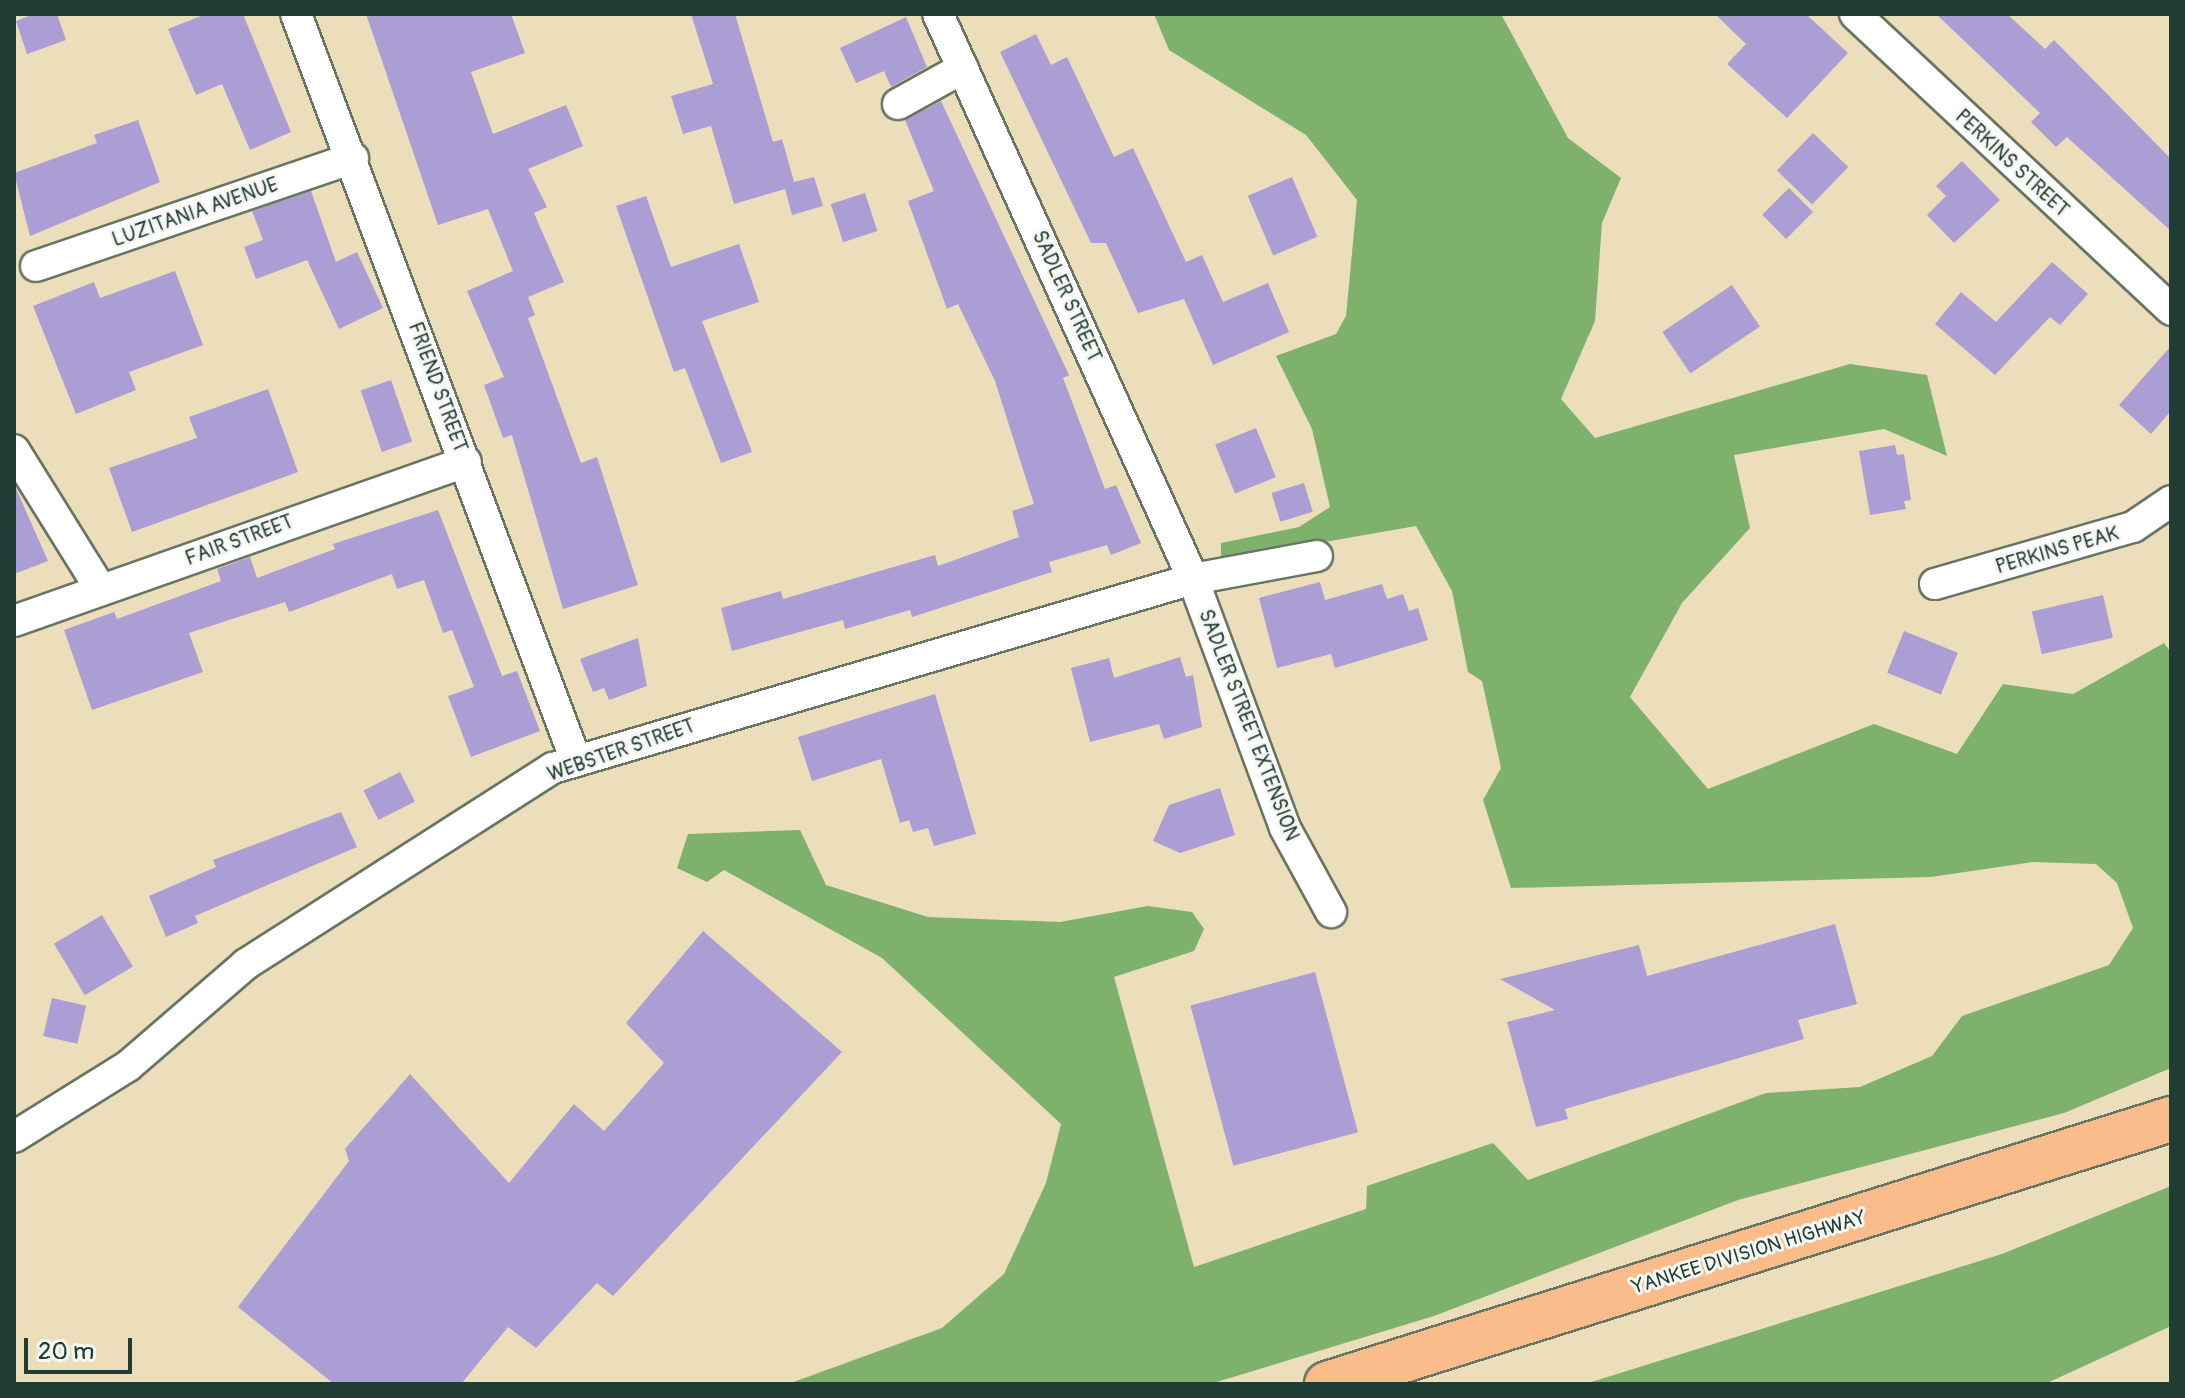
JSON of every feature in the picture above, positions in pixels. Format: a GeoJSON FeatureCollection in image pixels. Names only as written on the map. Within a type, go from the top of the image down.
{"type":"FeatureCollection","features":[{"type":"Feature","properties":{"kind":"highway","name":"YANKEE DIVISION HIGHWAY"},"geometry":{"type":"LineString","coordinates":[[1327,1384],[2171,1119]]}},
{"type":"Feature","properties":{"kind":"street","name":"FRIEND STREET"},"geometry":{"type":"LineString","coordinates":[[296,14],[353,158],[576,761]]}},
{"type":"Feature","properties":{"kind":"street","name":"SADLER STREET"},"geometry":{"type":"LineString","coordinates":[[938,14],[1193,579]]}},
{"type":"Feature","properties":{"kind":"street","name":"PERKINS STREET"},"geometry":{"type":"LineString","coordinates":[[1855,14],[2171,310]]}},
{"type":"Feature","properties":{"kind":"street"},"geometry":{"type":"LineString","coordinates":[[898,104],[963,68]]}},
{"type":"Feature","properties":{"kind":"street","name":"LUZITANIA AVENUE"},"geometry":{"type":"LineString","coordinates":[[36,266],[353,158]]}},
{"type":"Feature","properties":{"kind":"street"},"geometry":{"type":"LineString","coordinates":[[14,450],[101,590]]}},
{"type":"Feature","properties":{"kind":"street","name":"FAIR STREET"},"geometry":{"type":"LineString","coordinates":[[14,621],[466,462]]}},
{"type":"Feature","properties":{"kind":"street","name":"PERKINS PEAK"},"geometry":{"type":"LineString","coordinates":[[1935,584],[2133,527],[2171,501]]}},
{"type":"Feature","properties":{"kind":"street","name":"WEBSTER STREET"},"geometry":{"type":"LineString","coordinates":[[14,1137],[128,1066],[246,964],[553,768],[1193,579],[1317,556]]}},
{"type":"Feature","properties":{"kind":"street","name":"SADLER STREET EXTENSION"},"geometry":{"type":"LineString","coordinates":[[1193,579],[1285,828],[1331,912]]}},
{"type":"Feature","properties":{"kind":"green space"},"geometry":{"type":"Polygon","coordinates":[[[1154,14],[1501,14],[1568,138],[1621,178],[1602,223],[1595,321],[1561,399],[1595,438],[1850,364],[1927,375],[1947,456],[1884,429],[1734,455],[1750,528],[1682,603],[1630,697],[1708,789],[1874,724],[1957,754],[2003,684],[2073,694],[2164,643],[2171,652],[2171,1068],[2064,1113],[1738,1200],[1434,1316],[1210,1384],[788,1384],[942,1328],[1004,1274],[1046,1183],[1061,1124],[882,958],[724,870],[707,882],[677,868],[688,834],[800,830],[826,885],[928,917],[1060,922],[1148,906],[1192,912],[1204,929],[1194,951],[1114,977],[1194,1267],[1366,1209],[1367,1186],[1493,1143],[1528,1180],[1766,1093],[1860,1087],[1932,1056],[1962,1016],[2109,965],[2133,928],[2117,883],[2096,864],[2033,862],[1931,877],[1511,888],[1483,800],[1501,768],[1482,681],[1468,672],[1452,591],[1416,526],[1221,560],[1221,543],[1299,527],[1330,507],[1312,429],[1276,356],[1336,334],[1346,316],[1357,200],[1306,135],[1169,50],[1154,14]]]}},
{"type":"Feature","properties":{"kind":"green space"},"geometry":{"type":"Polygon","coordinates":[[[2171,1186],[2171,1326],[2045,1384],[1585,1384],[2002,1254],[2171,1186]]]}},
{"type":"Feature","properties":{"kind":"building"},"geometry":{"type":"Polygon","coordinates":[[[34,14],[57,14],[66,40],[27,54],[16,21],[34,14]]]}},
{"type":"Feature","properties":{"kind":"building"},"geometry":{"type":"Polygon","coordinates":[[[206,14],[243,14],[291,132],[250,150],[222,84],[196,95],[168,29],[206,14]]]}},
{"type":"Feature","properties":{"kind":"building"},"geometry":{"type":"Polygon","coordinates":[[[366,14],[511,14],[525,53],[471,72],[493,134],[566,105],[583,146],[528,169],[547,207],[534,213],[564,282],[528,297],[535,315],[528,318],[581,463],[597,457],[638,585],[563,609],[512,435],[503,438],[484,385],[504,377],[467,291],[513,271],[488,209],[438,225],[366,14]]]}},
{"type":"Feature","properties":{"kind":"building"},"geometry":{"type":"Polygon","coordinates":[[[691,14],[735,14],[773,142],[782,139],[794,182],[814,177],[823,206],[792,215],[785,189],[734,204],[711,126],[683,134],[671,96],[713,84],[691,14]]]}},
{"type":"Feature","properties":{"kind":"building"},"geometry":{"type":"Polygon","coordinates":[[[1715,14],[1806,14],[1848,53],[1787,118],[1727,64],[1746,44],[1715,14]]]}},
{"type":"Feature","properties":{"kind":"building"},"geometry":{"type":"Polygon","coordinates":[[[1936,14],[2007,14],[2045,49],[2054,40],[2171,159],[2171,231],[2067,137],[2056,147],[2031,122],[2040,113],[1936,14]]]}},
{"type":"Feature","properties":{"kind":"building"},"geometry":{"type":"Polygon","coordinates":[[[906,17],[927,67],[891,87],[884,71],[856,83],[840,48],[906,17]]]}},
{"type":"Feature","properties":{"kind":"building"},"geometry":{"type":"Polygon","coordinates":[[[1036,34],[1051,65],[1067,57],[1114,157],[1133,148],[1186,262],[1202,255],[1223,302],[1268,283],[1289,332],[1213,365],[1184,299],[1138,313],[1106,243],[1091,243],[1000,52],[1036,34]]]}},
{"type":"Feature","properties":{"kind":"building"},"geometry":{"type":"Polygon","coordinates":[[[941,101],[1069,375],[1063,378],[1105,489],[1116,485],[1141,543],[1111,555],[1107,545],[1049,562],[1052,572],[912,617],[910,610],[845,629],[843,620],[732,651],[721,608],[781,591],[783,599],[935,555],[938,566],[1019,537],[1012,511],[1034,504],[995,381],[958,304],[947,309],[908,201],[934,191],[905,120],[941,101]]]}},
{"type":"Feature","properties":{"kind":"building"},"geometry":{"type":"Polygon","coordinates":[[[138,120],[160,182],[30,236],[14,173],[97,143],[94,135],[138,120]]]}},
{"type":"Feature","properties":{"kind":"building"},"geometry":{"type":"Polygon","coordinates":[[[1813,133],[1848,167],[1812,204],[1777,170],[1813,133]]]}},
{"type":"Feature","properties":{"kind":"building"},"geometry":{"type":"Polygon","coordinates":[[[1962,161],[2000,200],[1954,243],[1927,215],[1946,196],[1936,186],[1962,161]]]}},
{"type":"Feature","properties":{"kind":"building"},"geometry":{"type":"Polygon","coordinates":[[[1292,177],[1317,237],[1273,256],[1248,196],[1292,177]]]}},
{"type":"Feature","properties":{"kind":"building"},"geometry":{"type":"Polygon","coordinates":[[[1789,188],[1813,212],[1786,239],[1762,215],[1789,188]]]}},
{"type":"Feature","properties":{"kind":"building"},"geometry":{"type":"Polygon","coordinates":[[[311,191],[336,262],[357,252],[383,308],[339,329],[307,260],[256,279],[244,247],[263,240],[252,211],[311,191]]]}},
{"type":"Feature","properties":{"kind":"building"},"geometry":{"type":"Polygon","coordinates":[[[865,193],[877,231],[843,242],[831,204],[865,193]]]}},
{"type":"Feature","properties":{"kind":"building"},"geometry":{"type":"Polygon","coordinates":[[[646,196],[671,267],[739,244],[759,302],[702,321],[752,452],[721,463],[685,368],[674,372],[616,206],[646,196]]]}},
{"type":"Feature","properties":{"kind":"building"},"geometry":{"type":"Polygon","coordinates":[[[2052,262],[2088,294],[2060,325],[2050,317],[1995,375],[1935,324],[1961,292],[1996,322],[2052,262]]]}},
{"type":"Feature","properties":{"kind":"building"},"geometry":{"type":"Polygon","coordinates":[[[175,271],[203,345],[129,372],[136,390],[76,414],[33,306],[94,282],[100,298],[175,271]]]}},
{"type":"Feature","properties":{"kind":"building"},"geometry":{"type":"Polygon","coordinates":[[[1732,285],[1760,326],[1690,373],[1662,332],[1732,285]]]}},
{"type":"Feature","properties":{"kind":"building"},"geometry":{"type":"Polygon","coordinates":[[[2171,346],[2171,411],[2151,434],[2119,405],[2171,346]]]}},
{"type":"Feature","properties":{"kind":"building"},"geometry":{"type":"Polygon","coordinates":[[[391,380],[412,441],[382,452],[361,390],[391,380]]]}},
{"type":"Feature","properties":{"kind":"building"},"geometry":{"type":"Polygon","coordinates":[[[268,389],[298,472],[132,532],[109,468],[197,438],[189,417],[268,389]]]}},
{"type":"Feature","properties":{"kind":"building"},"geometry":{"type":"Polygon","coordinates":[[[1256,428],[1276,477],[1235,494],[1215,444],[1256,428]]]}},
{"type":"Feature","properties":{"kind":"building"},"geometry":{"type":"Polygon","coordinates":[[[1895,445],[1897,455],[1904,454],[1911,500],[1904,501],[1906,509],[1870,515],[1859,451],[1895,445]]]}},
{"type":"Feature","properties":{"kind":"building"},"geometry":{"type":"Polygon","coordinates":[[[1304,483],[1313,512],[1280,522],[1271,493],[1304,483]]]}},
{"type":"Feature","properties":{"kind":"building"},"geometry":{"type":"Polygon","coordinates":[[[14,484],[48,561],[14,574],[14,484]]]}},
{"type":"Feature","properties":{"kind":"building"},"geometry":{"type":"Polygon","coordinates":[[[438,510],[502,676],[517,671],[540,731],[471,757],[448,696],[474,687],[452,630],[443,633],[424,580],[397,589],[392,574],[289,612],[285,602],[189,633],[203,672],[92,710],[64,630],[114,612],[117,619],[221,581],[217,569],[250,557],[257,578],[335,549],[333,544],[438,510]]]}},
{"type":"Feature","properties":{"kind":"building"},"geometry":{"type":"Polygon","coordinates":[[[1320,582],[1325,600],[1382,584],[1387,599],[1403,594],[1409,611],[1418,608],[1428,640],[1335,668],[1331,654],[1277,668],[1259,598],[1320,582]]]}},
{"type":"Feature","properties":{"kind":"building"},"geometry":{"type":"Polygon","coordinates":[[[2103,595],[2113,638],[2042,654],[2032,611],[2103,595]]]}},
{"type":"Feature","properties":{"kind":"building"},"geometry":{"type":"Polygon","coordinates":[[[1904,631],[1958,653],[1941,694],[1887,673],[1904,631]]]}},
{"type":"Feature","properties":{"kind":"building"},"geometry":{"type":"Polygon","coordinates":[[[638,638],[647,686],[609,700],[604,688],[593,692],[580,659],[638,638]]]}},
{"type":"Feature","properties":{"kind":"building"},"geometry":{"type":"Polygon","coordinates":[[[1180,657],[1186,677],[1193,675],[1202,727],[1164,739],[1159,724],[1090,742],[1071,668],[1109,658],[1114,678],[1180,657]]]}},
{"type":"Feature","properties":{"kind":"building"},"geometry":{"type":"Polygon","coordinates":[[[935,694],[976,834],[934,846],[928,828],[913,832],[909,820],[900,823],[881,759],[812,781],[798,737],[935,694]]]}},
{"type":"Feature","properties":{"kind":"building"},"geometry":{"type":"Polygon","coordinates":[[[400,772],[415,801],[378,820],[363,791],[400,772]]]}},
{"type":"Feature","properties":{"kind":"building"},"geometry":{"type":"Polygon","coordinates":[[[1220,788],[1235,835],[1180,853],[1153,841],[1169,805],[1220,788]]]}},
{"type":"Feature","properties":{"kind":"building"},"geometry":{"type":"Polygon","coordinates":[[[341,812],[357,847],[195,916],[198,923],[166,937],[149,896],[216,867],[213,860],[341,812]]]}},
{"type":"Feature","properties":{"kind":"building"},"geometry":{"type":"Polygon","coordinates":[[[102,915],[133,966],[85,995],[54,944],[102,915]]]}},
{"type":"Feature","properties":{"kind":"building"},"geometry":{"type":"Polygon","coordinates":[[[1835,924],[1857,1004],[1798,1020],[1804,1039],[1565,1109],[1568,1119],[1536,1127],[1507,1022],[1555,1010],[1500,979],[1639,945],[1647,976],[1835,924]]]}},
{"type":"Feature","properties":{"kind":"building"},"geometry":{"type":"Polygon","coordinates":[[[703,931],[842,1052],[613,1296],[597,1283],[536,1348],[508,1327],[461,1384],[334,1384],[238,1307],[349,1161],[345,1149],[410,1074],[509,1183],[574,1104],[604,1131],[664,1063],[626,1023],[703,931]]]}},
{"type":"Feature","properties":{"kind":"building"},"geometry":{"type":"Polygon","coordinates":[[[1315,972],[1358,1132],[1233,1166],[1190,1005],[1315,972]]]}},
{"type":"Feature","properties":{"kind":"building"},"geometry":{"type":"Polygon","coordinates":[[[52,998],[86,1006],[77,1044],[43,1036],[52,998]]]}}]}
